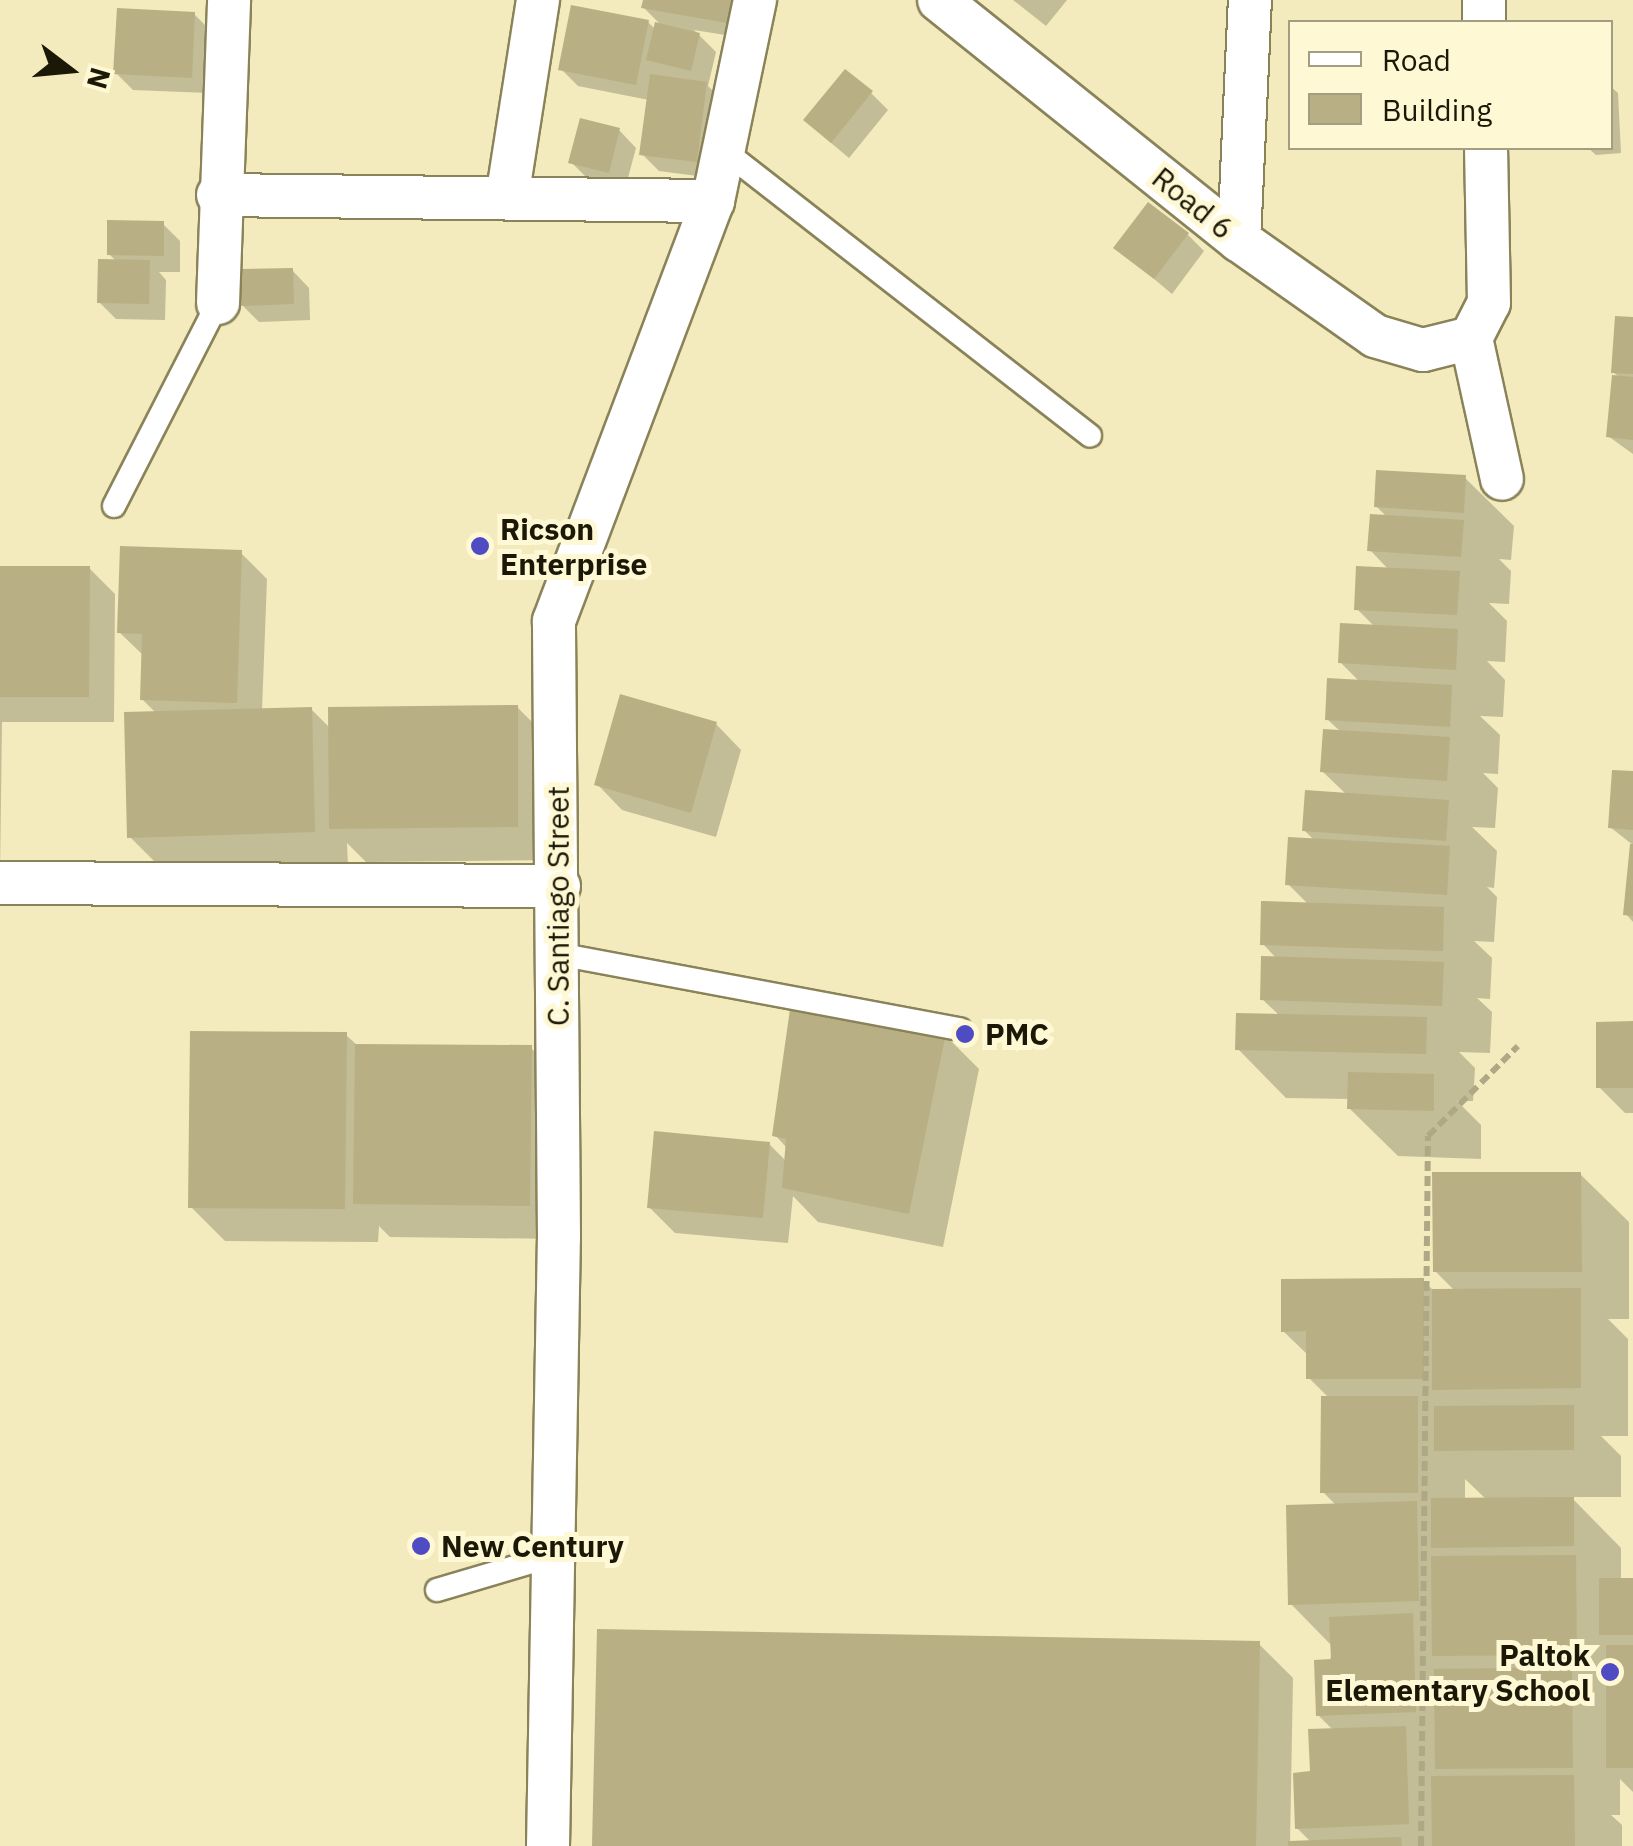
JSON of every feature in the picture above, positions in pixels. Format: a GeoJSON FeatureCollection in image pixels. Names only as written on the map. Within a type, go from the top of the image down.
{"type":"FeatureCollection","features":[{"type":"Feature","properties":{"kind":"street"},"geometry":{"type":"LineString","coordinates":[[218,302],[218,195],[229,0]]}},
{"type":"Feature","properties":{"kind":"street"},"geometry":{"type":"LineString","coordinates":[[507,198],[538,0]]}},
{"type":"Feature","properties":{"kind":"street","name":"C. Santiago Street"},"geometry":{"type":"LineString","coordinates":[[548,1846],[556,1554],[559,886],[554,622],[713,201],[727,153],[755,0]]}},
{"type":"Feature","properties":{"kind":"street","name":"Road 6"},"geometry":{"type":"LineString","coordinates":[[940,0],[1239,240],[1374,336],[1422,350],[1471,338]]}},
{"type":"Feature","properties":{"kind":"street"},"geometry":{"type":"LineString","coordinates":[[1239,240],[1250,0]]}},
{"type":"Feature","properties":{"kind":"street"},"geometry":{"type":"LineString","coordinates":[[1486,150],[1489,303],[1471,338],[1502,479]]}},
{"type":"Feature","properties":{"kind":"street"},"geometry":{"type":"LineString","coordinates":[[218,195],[713,201]]}},
{"type":"Feature","properties":{"kind":"street"},"geometry":{"type":"LineString","coordinates":[[0,884],[559,886]]}},
{"type":"Feature","properties":{"kind":"lane"},"geometry":{"type":"LineString","coordinates":[[727,153],[1090,436]]}},
{"type":"Feature","properties":{"kind":"lane"},"geometry":{"type":"LineString","coordinates":[[114,506],[218,302]]}},
{"type":"Feature","properties":{"kind":"lane"},"geometry":{"type":"LineString","coordinates":[[558,954],[960,1029]]}},
{"type":"Feature","properties":{"kind":"lane"},"geometry":{"type":"LineString","coordinates":[[436,1590],[556,1554]]}},
{"type":"Feature","properties":{"kind":"path"},"geometry":{"type":"LineString","coordinates":[[1421,1846],[1428,1136],[1518,1046]]}},
{"type":"Feature","properties":{"kind":"building"},"geometry":{"type":"Polygon","coordinates":[[[643,0],[731,0],[727,23],[641,8],[643,0]]]}},
{"type":"Feature","properties":{"kind":"building"},"geometry":{"type":"Polygon","coordinates":[[[571,5],[649,20],[636,85],[558,70],[571,5]]]}},
{"type":"Feature","properties":{"kind":"building"},"geometry":{"type":"Polygon","coordinates":[[[117,8],[195,12],[192,78],[113,74],[117,8]]]}},
{"type":"Feature","properties":{"kind":"building"},"geometry":{"type":"Polygon","coordinates":[[[655,22],[700,33],[691,71],[646,60],[655,22]]]}},
{"type":"Feature","properties":{"kind":"building"},"geometry":{"type":"Polygon","coordinates":[[[845,69],[873,91],[831,143],[803,120],[845,69]]]}},
{"type":"Feature","properties":{"kind":"building"},"geometry":{"type":"Polygon","coordinates":[[[650,74],[707,82],[697,162],[639,155],[650,74]]]}},
{"type":"Feature","properties":{"kind":"building"},"geometry":{"type":"Polygon","coordinates":[[[580,118],[620,128],[609,173],[568,163],[580,118]]]}},
{"type":"Feature","properties":{"kind":"building"},"geometry":{"type":"Polygon","coordinates":[[[1148,202],[1189,233],[1154,279],[1113,248],[1148,202]]]}},
{"type":"Feature","properties":{"kind":"building"},"geometry":{"type":"Polygon","coordinates":[[[107,220],[164,221],[164,256],[107,255],[107,220]]]}},
{"type":"Feature","properties":{"kind":"building"},"geometry":{"type":"Polygon","coordinates":[[[98,259],[150,260],[149,304],[97,303],[98,259]]]}},
{"type":"Feature","properties":{"kind":"building"},"geometry":{"type":"Polygon","coordinates":[[[293,268],[294,304],[239,306],[239,269],[293,268]]]}},
{"type":"Feature","properties":{"kind":"building"},"geometry":{"type":"Polygon","coordinates":[[[1615,316],[1633,317],[1633,374],[1611,373],[1615,316]]]}},
{"type":"Feature","properties":{"kind":"building"},"geometry":{"type":"Polygon","coordinates":[[[1612,375],[1633,377],[1633,440],[1606,437],[1612,375]]]}},
{"type":"Feature","properties":{"kind":"building"},"geometry":{"type":"Polygon","coordinates":[[[1376,470],[1466,475],[1464,513],[1374,507],[1376,470]]]}},
{"type":"Feature","properties":{"kind":"building"},"geometry":{"type":"Polygon","coordinates":[[[1370,514],[1464,520],[1461,557],[1367,551],[1370,514]]]}},
{"type":"Feature","properties":{"kind":"building"},"geometry":{"type":"Polygon","coordinates":[[[120,546],[242,550],[237,703],[140,700],[142,634],[117,633],[120,546]]]}},
{"type":"Feature","properties":{"kind":"building"},"geometry":{"type":"Polygon","coordinates":[[[0,566],[90,566],[89,697],[0,697],[0,566]]]}},
{"type":"Feature","properties":{"kind":"building"},"geometry":{"type":"Polygon","coordinates":[[[1356,566],[1460,571],[1457,615],[1354,610],[1356,566]]]}},
{"type":"Feature","properties":{"kind":"building"},"geometry":{"type":"Polygon","coordinates":[[[1340,623],[1458,629],[1456,670],[1338,663],[1340,623]]]}},
{"type":"Feature","properties":{"kind":"building"},"geometry":{"type":"Polygon","coordinates":[[[1327,678],[1452,685],[1450,727],[1325,720],[1327,678]]]}},
{"type":"Feature","properties":{"kind":"building"},"geometry":{"type":"Polygon","coordinates":[[[620,694],[717,722],[691,813],[594,785],[620,694]]]}},
{"type":"Feature","properties":{"kind":"building"},"geometry":{"type":"Polygon","coordinates":[[[518,705],[518,827],[329,829],[328,707],[518,705]]]}},
{"type":"Feature","properties":{"kind":"building"},"geometry":{"type":"Polygon","coordinates":[[[312,707],[315,832],[127,838],[124,712],[312,707]]]}},
{"type":"Feature","properties":{"kind":"building"},"geometry":{"type":"Polygon","coordinates":[[[1323,729],[1450,737],[1447,781],[1320,772],[1323,729]]]}},
{"type":"Feature","properties":{"kind":"building"},"geometry":{"type":"Polygon","coordinates":[[[1612,770],[1633,771],[1633,830],[1608,828],[1612,770]]]}},
{"type":"Feature","properties":{"kind":"building"},"geometry":{"type":"Polygon","coordinates":[[[1305,790],[1449,800],[1446,841],[1302,831],[1305,790]]]}},
{"type":"Feature","properties":{"kind":"building"},"geometry":{"type":"Polygon","coordinates":[[[1288,837],[1450,846],[1447,895],[1285,885],[1288,837]]]}},
{"type":"Feature","properties":{"kind":"building"},"geometry":{"type":"Polygon","coordinates":[[[1633,844],[1633,916],[1623,915],[1633,844]]]}},
{"type":"Feature","properties":{"kind":"building"},"geometry":{"type":"Polygon","coordinates":[[[1261,901],[1444,907],[1443,951],[1260,945],[1261,901]]]}},
{"type":"Feature","properties":{"kind":"building"},"geometry":{"type":"Polygon","coordinates":[[[1261,956],[1444,962],[1442,1006],[1260,1000],[1261,956]]]}},
{"type":"Feature","properties":{"kind":"building"},"geometry":{"type":"Polygon","coordinates":[[[791,1002],[946,1033],[909,1214],[782,1188],[786,1139],[772,1136],[791,1002]]]}},
{"type":"Feature","properties":{"kind":"building"},"geometry":{"type":"Polygon","coordinates":[[[1236,1013],[1427,1017],[1426,1054],[1235,1050],[1236,1013]]]}},
{"type":"Feature","properties":{"kind":"building"},"geometry":{"type":"Polygon","coordinates":[[[1633,1021],[1633,1088],[1596,1088],[1596,1022],[1633,1021]]]}},
{"type":"Feature","properties":{"kind":"building"},"geometry":{"type":"Polygon","coordinates":[[[190,1031],[347,1032],[345,1209],[188,1208],[190,1031]]]}},
{"type":"Feature","properties":{"kind":"building"},"geometry":{"type":"Polygon","coordinates":[[[355,1044],[532,1045],[530,1206],[353,1204],[355,1044]]]}},
{"type":"Feature","properties":{"kind":"building"},"geometry":{"type":"Polygon","coordinates":[[[1348,1072],[1434,1074],[1434,1111],[1347,1109],[1348,1072]]]}},
{"type":"Feature","properties":{"kind":"building"},"geometry":{"type":"Polygon","coordinates":[[[654,1131],[770,1142],[763,1218],[647,1208],[654,1131]]]}},
{"type":"Feature","properties":{"kind":"building"},"geometry":{"type":"Polygon","coordinates":[[[1432,1172],[1581,1172],[1582,1272],[1433,1272],[1432,1172]]]}},
{"type":"Feature","properties":{"kind":"building"},"geometry":{"type":"Polygon","coordinates":[[[1424,1278],[1424,1379],[1306,1379],[1306,1331],[1281,1332],[1281,1279],[1424,1278]]]}},
{"type":"Feature","properties":{"kind":"building"},"geometry":{"type":"Polygon","coordinates":[[[1581,1288],[1581,1388],[1432,1390],[1432,1289],[1581,1288]]]}},
{"type":"Feature","properties":{"kind":"building"},"geometry":{"type":"Polygon","coordinates":[[[1321,1396],[1418,1396],[1418,1493],[1320,1493],[1321,1396]]]}},
{"type":"Feature","properties":{"kind":"building"},"geometry":{"type":"Polygon","coordinates":[[[1574,1405],[1574,1450],[1434,1451],[1434,1406],[1574,1405]]]}},
{"type":"Feature","properties":{"kind":"building"},"geometry":{"type":"Polygon","coordinates":[[[1574,1497],[1574,1546],[1431,1548],[1431,1498],[1574,1497]]]}},
{"type":"Feature","properties":{"kind":"building"},"geometry":{"type":"Polygon","coordinates":[[[1417,1501],[1419,1601],[1288,1605],[1286,1505],[1417,1501]]]}},
{"type":"Feature","properties":{"kind":"building"},"geometry":{"type":"Polygon","coordinates":[[[1576,1555],[1577,1655],[1432,1656],[1431,1556],[1576,1555]]]}},
{"type":"Feature","properties":{"kind":"building"},"geometry":{"type":"Polygon","coordinates":[[[1599,1578],[1633,1578],[1633,1635],[1599,1635],[1599,1578]]]}},
{"type":"Feature","properties":{"kind":"building"},"geometry":{"type":"Polygon","coordinates":[[[1413,1613],[1416,1712],[1316,1716],[1314,1660],[1331,1659],[1329,1617],[1413,1613]]]}},
{"type":"Feature","properties":{"kind":"building"},"geometry":{"type":"Polygon","coordinates":[[[597,1629],[1260,1641],[1256,1846],[592,1846],[597,1629]]]}},
{"type":"Feature","properties":{"kind":"building"},"geometry":{"type":"Polygon","coordinates":[[[1606,1645],[1633,1645],[1633,1768],[1606,1768],[1606,1645]]]}},
{"type":"Feature","properties":{"kind":"building"},"geometry":{"type":"Polygon","coordinates":[[[1572,1667],[1573,1768],[1435,1769],[1434,1669],[1572,1667]]]}},
{"type":"Feature","properties":{"kind":"building"},"geometry":{"type":"Polygon","coordinates":[[[1406,1726],[1409,1824],[1295,1829],[1293,1773],[1310,1771],[1308,1729],[1406,1726]]]}},
{"type":"Feature","properties":{"kind":"building"},"geometry":{"type":"Polygon","coordinates":[[[1574,1775],[1575,1846],[1432,1846],[1431,1776],[1574,1775]]]}},
{"type":"Feature","properties":{"kind":"building"},"geometry":{"type":"Polygon","coordinates":[[[1401,1837],[1402,1846],[1288,1846],[1288,1841],[1401,1837]]]}},
{"type":"Feature","properties":{"kind":"place","name":"Ricson Enterprise"},"geometry":{"type":"Point","coordinates":[480,546]}},
{"type":"Feature","properties":{"kind":"place","name":"PMC"},"geometry":{"type":"Point","coordinates":[965,1034]}},
{"type":"Feature","properties":{"kind":"place","name":"New Century"},"geometry":{"type":"Point","coordinates":[421,1546]}},
{"type":"Feature","properties":{"kind":"place","name":"Paltok Elementary School"},"geometry":{"type":"Point","coordinates":[1610,1672]}}]}
